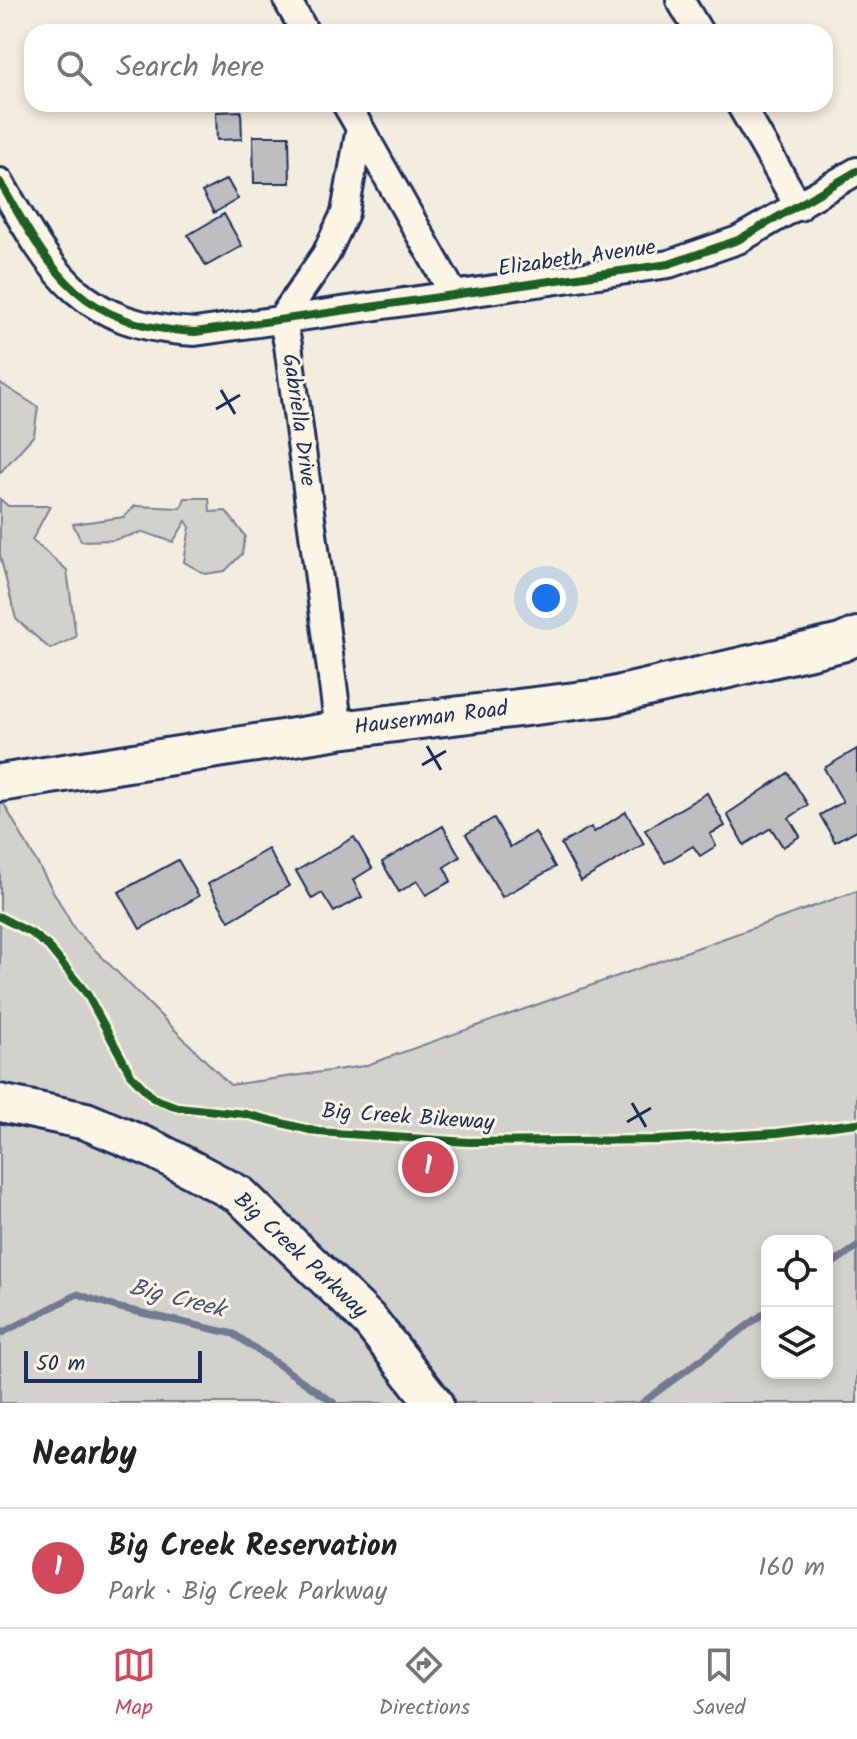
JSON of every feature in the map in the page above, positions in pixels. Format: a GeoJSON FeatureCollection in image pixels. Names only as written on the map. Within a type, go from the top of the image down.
{"type":"FeatureCollection","features":[{"type":"Feature","properties":{"kind":"main road","name":"Hauserman Road"},"geometry":{"type":"LineString","coordinates":[[0,783],[339,730],[608,697],[841,643],[857,636]]}},
{"type":"Feature","properties":{"kind":"main road","name":"Big Creek Parkway"},"geometry":{"type":"LineString","coordinates":[[0,1103],[86,1121],[155,1150],[240,1195],[370,1321],[430,1396]]}},
{"type":"Feature","properties":{"kind":"street"},"geometry":{"type":"LineString","coordinates":[[287,0],[300,24]]}},
{"type":"Feature","properties":{"kind":"street"},"geometry":{"type":"LineString","coordinates":[[680,0],[694,24]]}},
{"type":"Feature","properties":{"kind":"street"},"geometry":{"type":"LineString","coordinates":[[351,112],[454,295]]}},
{"type":"Feature","properties":{"kind":"street"},"geometry":{"type":"LineString","coordinates":[[745,112],[799,207]]}},
{"type":"Feature","properties":{"kind":"street"},"geometry":{"type":"LineString","coordinates":[[282,318],[326,254],[341,224],[351,187],[360,128]]}},
{"type":"Feature","properties":{"kind":"street","name":"Elizabeth Avenue"},"geometry":{"type":"LineString","coordinates":[[0,182],[47,261],[72,289],[108,313],[167,330],[195,332],[669,264],[738,240],[857,171]]}},
{"type":"Feature","properties":{"kind":"street","name":"Gabriella Drive"},"geometry":{"type":"LineString","coordinates":[[282,318],[291,361],[339,730]]}},
{"type":"Feature","properties":{"kind":"shaded area"},"geometry":{"type":"Polygon","coordinates":[[[0,383],[38,407],[34,435],[0,473],[0,383]]]}},
{"type":"Feature","properties":{"kind":"shaded area"},"geometry":{"type":"Polygon","coordinates":[[[185,498],[209,498],[210,512],[226,511],[245,536],[242,554],[225,571],[205,574],[184,562],[190,527],[186,521],[173,542],[143,532],[114,540],[81,541],[73,524],[124,517],[135,506],[181,508],[185,498]]]}},
{"type":"Feature","properties":{"kind":"shaded area"},"geometry":{"type":"Polygon","coordinates":[[[0,499],[8,506],[50,506],[32,540],[67,570],[76,637],[50,649],[16,619],[0,556],[0,499]]]}},
{"type":"Feature","properties":{"kind":"shaded area"},"geometry":{"type":"Polygon","coordinates":[[[0,797],[75,930],[230,1085],[364,1066],[857,891],[857,1403],[0,1403],[0,797]]]}},
{"type":"Feature","properties":{"kind":"building"},"geometry":{"type":"Polygon","coordinates":[[[216,112],[241,112],[242,139],[217,140],[216,112]]]}},
{"type":"Feature","properties":{"kind":"building"},"geometry":{"type":"Polygon","coordinates":[[[253,136],[289,136],[290,183],[254,183],[253,136]]]}},
{"type":"Feature","properties":{"kind":"building"},"geometry":{"type":"Polygon","coordinates":[[[227,179],[238,199],[214,213],[202,192],[227,179]]]}},
{"type":"Feature","properties":{"kind":"building"},"geometry":{"type":"Polygon","coordinates":[[[224,214],[242,246],[206,266],[188,235],[224,214]]]}},
{"type":"Feature","properties":{"kind":"building"},"geometry":{"type":"Polygon","coordinates":[[[857,749],[857,830],[835,842],[820,815],[843,802],[824,768],[857,749]]]}},
{"type":"Feature","properties":{"kind":"building"},"geometry":{"type":"Polygon","coordinates":[[[788,773],[808,805],[789,818],[800,836],[783,847],[771,828],[744,845],[727,814],[788,773]]]}},
{"type":"Feature","properties":{"kind":"building"},"geometry":{"type":"Polygon","coordinates":[[[707,793],[725,826],[710,834],[716,846],[700,856],[693,846],[665,863],[645,830],[707,793]]]}},
{"type":"Feature","properties":{"kind":"building"},"geometry":{"type":"Polygon","coordinates":[[[626,812],[644,844],[581,881],[561,844],[591,827],[594,832],[626,812]]]}},
{"type":"Feature","properties":{"kind":"building"},"geometry":{"type":"Polygon","coordinates":[[[494,818],[510,847],[535,832],[555,867],[502,897],[466,834],[494,818]]]}},
{"type":"Feature","properties":{"kind":"building"},"geometry":{"type":"Polygon","coordinates":[[[443,826],[460,857],[444,867],[451,881],[426,895],[417,881],[399,892],[382,862],[443,826]]]}},
{"type":"Feature","properties":{"kind":"building"},"geometry":{"type":"Polygon","coordinates":[[[354,837],[372,868],[353,880],[362,897],[334,912],[322,893],[312,899],[296,871],[354,837]]]}},
{"type":"Feature","properties":{"kind":"building"},"geometry":{"type":"Polygon","coordinates":[[[268,849],[289,886],[229,921],[208,884],[268,849]]]}},
{"type":"Feature","properties":{"kind":"building"},"geometry":{"type":"Polygon","coordinates":[[[178,860],[199,896],[140,929],[119,892],[178,860]]]}},
{"type":"Feature","properties":{"kind":"waterway","name":"Big Creek"},"geometry":{"type":"LineString","coordinates":[[833,1263],[857,1247]]}},
{"type":"Feature","properties":{"kind":"waterway","name":"Big Creek"},"geometry":{"type":"LineString","coordinates":[[0,1334],[78,1294],[116,1307],[234,1334],[334,1403]]}},
{"type":"Feature","properties":{"kind":"waterway","name":"Big Creek"},"geometry":{"type":"LineString","coordinates":[[642,1403],[761,1315]]}},
{"type":"Feature","properties":{"kind":"cycle path"},"geometry":{"type":"LineString","coordinates":[[0,182],[54,268],[96,306],[123,319],[156,328],[195,332],[669,264],[738,240],[857,171]]}},
{"type":"Feature","properties":{"kind":"cycle path","name":"Big Creek Bikeway"},"geometry":{"type":"LineString","coordinates":[[0,917],[48,946],[87,994],[131,1075],[153,1098],[177,1107],[245,1114],[318,1132],[468,1142],[658,1140],[777,1133],[857,1123]]}},
{"type":"Feature","properties":{"kind":"place","name":"Big Creek Reservation"},"geometry":{"type":"Point","coordinates":[428,1167]}}]}
